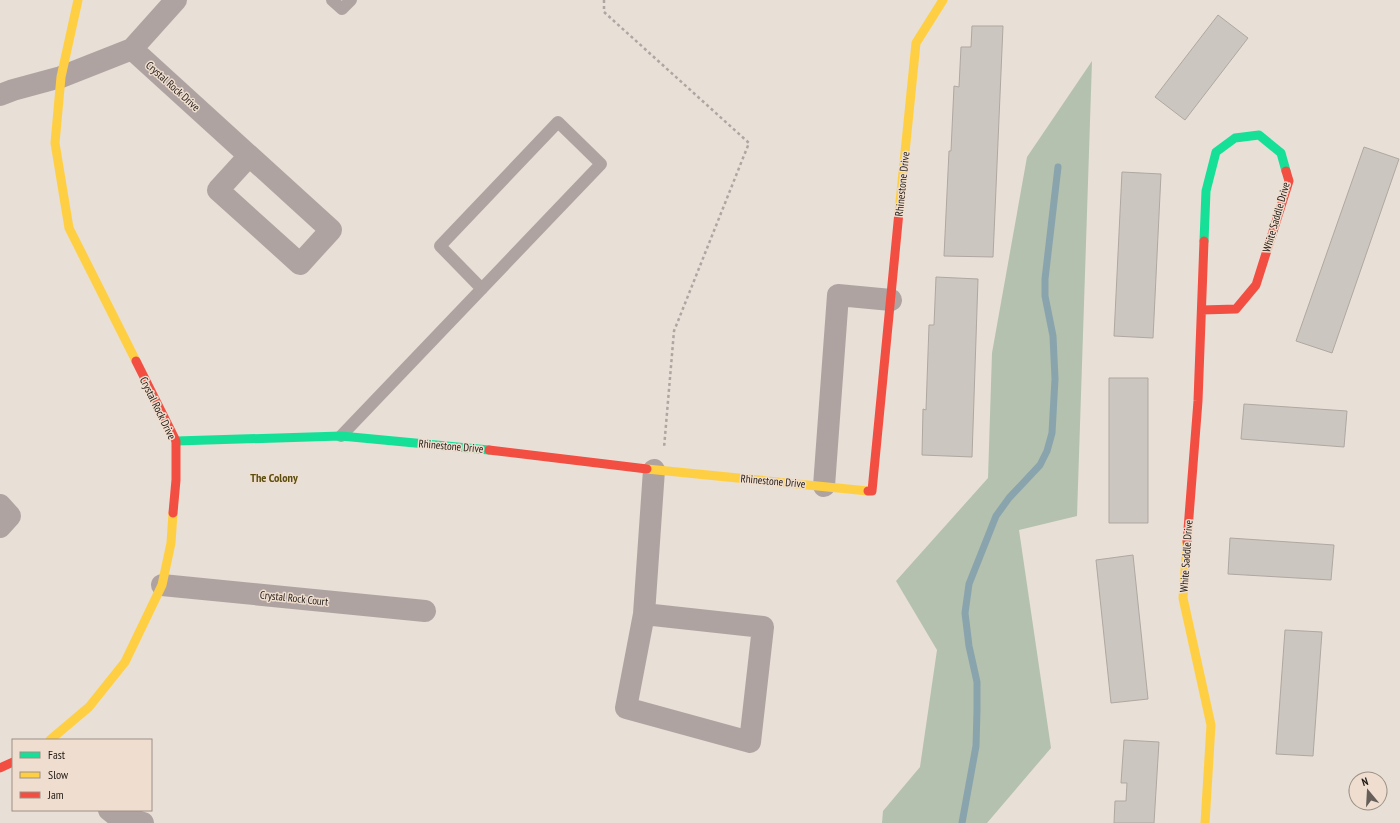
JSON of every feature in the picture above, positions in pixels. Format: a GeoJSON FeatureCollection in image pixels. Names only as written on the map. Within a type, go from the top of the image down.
{"type":"FeatureCollection","features":[{"type":"Feature","properties":{"kind":"street","name":"Crystal Rock Drive"},"geometry":{"type":"LineString","coordinates":[[51,739],[89,707],[125,662],[162,585],[171,543],[176,480],[176,441],[69,228],[55,143],[61,78],[78,0]]}},
{"type":"Feature","properties":{"kind":"street"},"geometry":{"type":"LineString","coordinates":[[0,95],[13,90],[61,78],[132,49],[176,0]]}},
{"type":"Feature","properties":{"kind":"street","name":"Rhinestone Drive"},"geometry":{"type":"LineString","coordinates":[[176,441],[341,436],[502,451],[658,470],[872,491],[916,44],[938,2]]}},
{"type":"Feature","properties":{"kind":"street","name":"Crystal Rock Drive"},"geometry":{"type":"LineString","coordinates":[[132,49],[331,230],[300,264],[218,190],[249,156]]}},
{"type":"Feature","properties":{"kind":"street","name":"White Saddle Drive"},"geometry":{"type":"LineString","coordinates":[[1202,310],[1236,309],[1256,285],[1289,181],[1281,153],[1259,135],[1234,138],[1216,152],[1206,191],[1198,401],[1183,598],[1211,725],[1205,823]]}},
{"type":"Feature","properties":{"kind":"street"},"geometry":{"type":"LineString","coordinates":[[824,486],[838,295],[891,300]]}},
{"type":"Feature","properties":{"kind":"street"},"geometry":{"type":"LineString","coordinates":[[644,614],[763,627],[750,742],[626,708],[644,614],[658,470]]}},
{"type":"Feature","properties":{"kind":"street"},"geometry":{"type":"LineString","coordinates":[[0,506],[10,516],[0,527]]}},
{"type":"Feature","properties":{"kind":"street","name":"Crystal Rock Court"},"geometry":{"type":"LineString","coordinates":[[162,585],[425,611]]}},
{"type":"Feature","properties":{"kind":"street"},"geometry":{"type":"LineString","coordinates":[[0,768],[12,762]]}},
{"type":"Feature","properties":{"kind":"street"},"geometry":{"type":"LineString","coordinates":[[110,811],[114,814],[143,823]]}},
{"type":"Feature","properties":{"kind":"lane"},"geometry":{"type":"LineString","coordinates":[[332,0],[342,9],[350,0]]}},
{"type":"Feature","properties":{"kind":"lane"},"geometry":{"type":"LineString","coordinates":[[341,436],[482,289],[601,164],[558,122],[440,246],[482,289]]}},
{"type":"Feature","properties":{"kind":"path"},"geometry":{"type":"LineString","coordinates":[[604,0],[604,12],[749,143],[674,331],[658,470]]}},
{"type":"Feature","properties":{"kind":"green space"},"geometry":{"type":"Polygon","coordinates":[[[1092,61],[1077,516],[1019,530],[1051,748],[987,823],[882,823],[883,811],[920,767],[937,650],[896,581],[988,478],[992,353],[1027,157],[1092,61]]]}},
{"type":"Feature","properties":{"kind":"building"},"geometry":{"type":"Polygon","coordinates":[[[1218,15],[1248,38],[1185,120],[1155,97],[1218,15]]]}},
{"type":"Feature","properties":{"kind":"building"},"geometry":{"type":"Polygon","coordinates":[[[972,26],[1003,26],[993,257],[944,256],[954,86],[959,87],[961,47],[971,47],[972,26]]]}},
{"type":"Feature","properties":{"kind":"building"},"geometry":{"type":"Polygon","coordinates":[[[1364,147],[1399,159],[1332,353],[1296,341],[1364,147]]]}},
{"type":"Feature","properties":{"kind":"building"},"geometry":{"type":"Polygon","coordinates":[[[1122,172],[1161,174],[1153,338],[1114,336],[1122,172]]]}},
{"type":"Feature","properties":{"kind":"building"},"geometry":{"type":"Polygon","coordinates":[[[936,277],[978,279],[972,457],[922,455],[923,409],[926,410],[929,325],[934,325],[936,277]]]}},
{"type":"Feature","properties":{"kind":"building"},"geometry":{"type":"Polygon","coordinates":[[[1109,378],[1148,378],[1148,523],[1109,523],[1109,378]]]}},
{"type":"Feature","properties":{"kind":"building"},"geometry":{"type":"Polygon","coordinates":[[[1244,404],[1347,411],[1344,447],[1241,439],[1244,404]]]}},
{"type":"Feature","properties":{"kind":"building"},"geometry":{"type":"Polygon","coordinates":[[[1230,538],[1334,545],[1331,580],[1228,574],[1230,538]]]}},
{"type":"Feature","properties":{"kind":"building"},"geometry":{"type":"Polygon","coordinates":[[[1133,555],[1148,699],[1111,703],[1096,560],[1133,555]]]}},
{"type":"Feature","properties":{"kind":"building"},"geometry":{"type":"Polygon","coordinates":[[[1285,630],[1322,632],[1313,756],[1276,754],[1285,630]]]}},
{"type":"Feature","properties":{"kind":"building"},"geometry":{"type":"Polygon","coordinates":[[[1124,740],[1159,742],[1154,823],[1114,823],[1115,801],[1126,801],[1127,783],[1121,783],[1124,740]]]}},
{"type":"Feature","properties":{"kind":"waterway"},"geometry":{"type":"LineString","coordinates":[[962,823],[976,746],[977,682],[969,646],[965,613],[969,584],[996,516],[1009,498],[1040,465],[1047,451],[1052,433],[1055,379],[1053,336],[1045,296],[1045,279],[1058,167]]}},
{"type":"Feature","properties":{"kind":"traffic: fast"},"geometry":{"type":"LineString","coordinates":[[1204,241],[1206,191],[1216,152],[1235,138],[1259,135],[1281,153],[1286,171]]}},
{"type":"Feature","properties":{"kind":"traffic: fast"},"geometry":{"type":"LineString","coordinates":[[176,441],[341,436],[489,450]]}},
{"type":"Feature","properties":{"kind":"traffic: slow"},"geometry":{"type":"LineString","coordinates":[[78,0],[61,77],[55,143],[69,228],[136,361]]}},
{"type":"Feature","properties":{"kind":"traffic: slow"},"geometry":{"type":"LineString","coordinates":[[899,212],[916,43],[943,0]]}},
{"type":"Feature","properties":{"kind":"traffic: slow"},"geometry":{"type":"LineString","coordinates":[[647,469],[868,491]]}},
{"type":"Feature","properties":{"kind":"traffic: slow"},"geometry":{"type":"LineString","coordinates":[[51,739],[89,707],[125,662],[162,585],[171,543],[173,513]]}},
{"type":"Feature","properties":{"kind":"traffic: slow"},"geometry":{"type":"LineString","coordinates":[[1187,542],[1183,598],[1211,725],[1205,823]]}},
{"type":"Feature","properties":{"kind":"traffic: jam"},"geometry":{"type":"LineString","coordinates":[[1202,310],[1236,309],[1256,285],[1289,181],[1286,171]]}},
{"type":"Feature","properties":{"kind":"traffic: jam"},"geometry":{"type":"LineString","coordinates":[[868,491],[872,491],[899,212]]}},
{"type":"Feature","properties":{"kind":"traffic: jam"},"geometry":{"type":"LineString","coordinates":[[1187,542],[1198,401],[1204,241]]}},
{"type":"Feature","properties":{"kind":"traffic: jam"},"geometry":{"type":"LineString","coordinates":[[136,361],[176,441],[176,480],[173,513]]}},
{"type":"Feature","properties":{"kind":"traffic: jam"},"geometry":{"type":"LineString","coordinates":[[489,450],[647,469]]}},
{"type":"Feature","properties":{"kind":"traffic: jam"},"geometry":{"type":"LineString","coordinates":[[0,768],[12,762]]}},
{"type":"Feature","properties":{"kind":"district","name":"The Colony"},"geometry":{"type":"Point","coordinates":[274,477]}}]}
